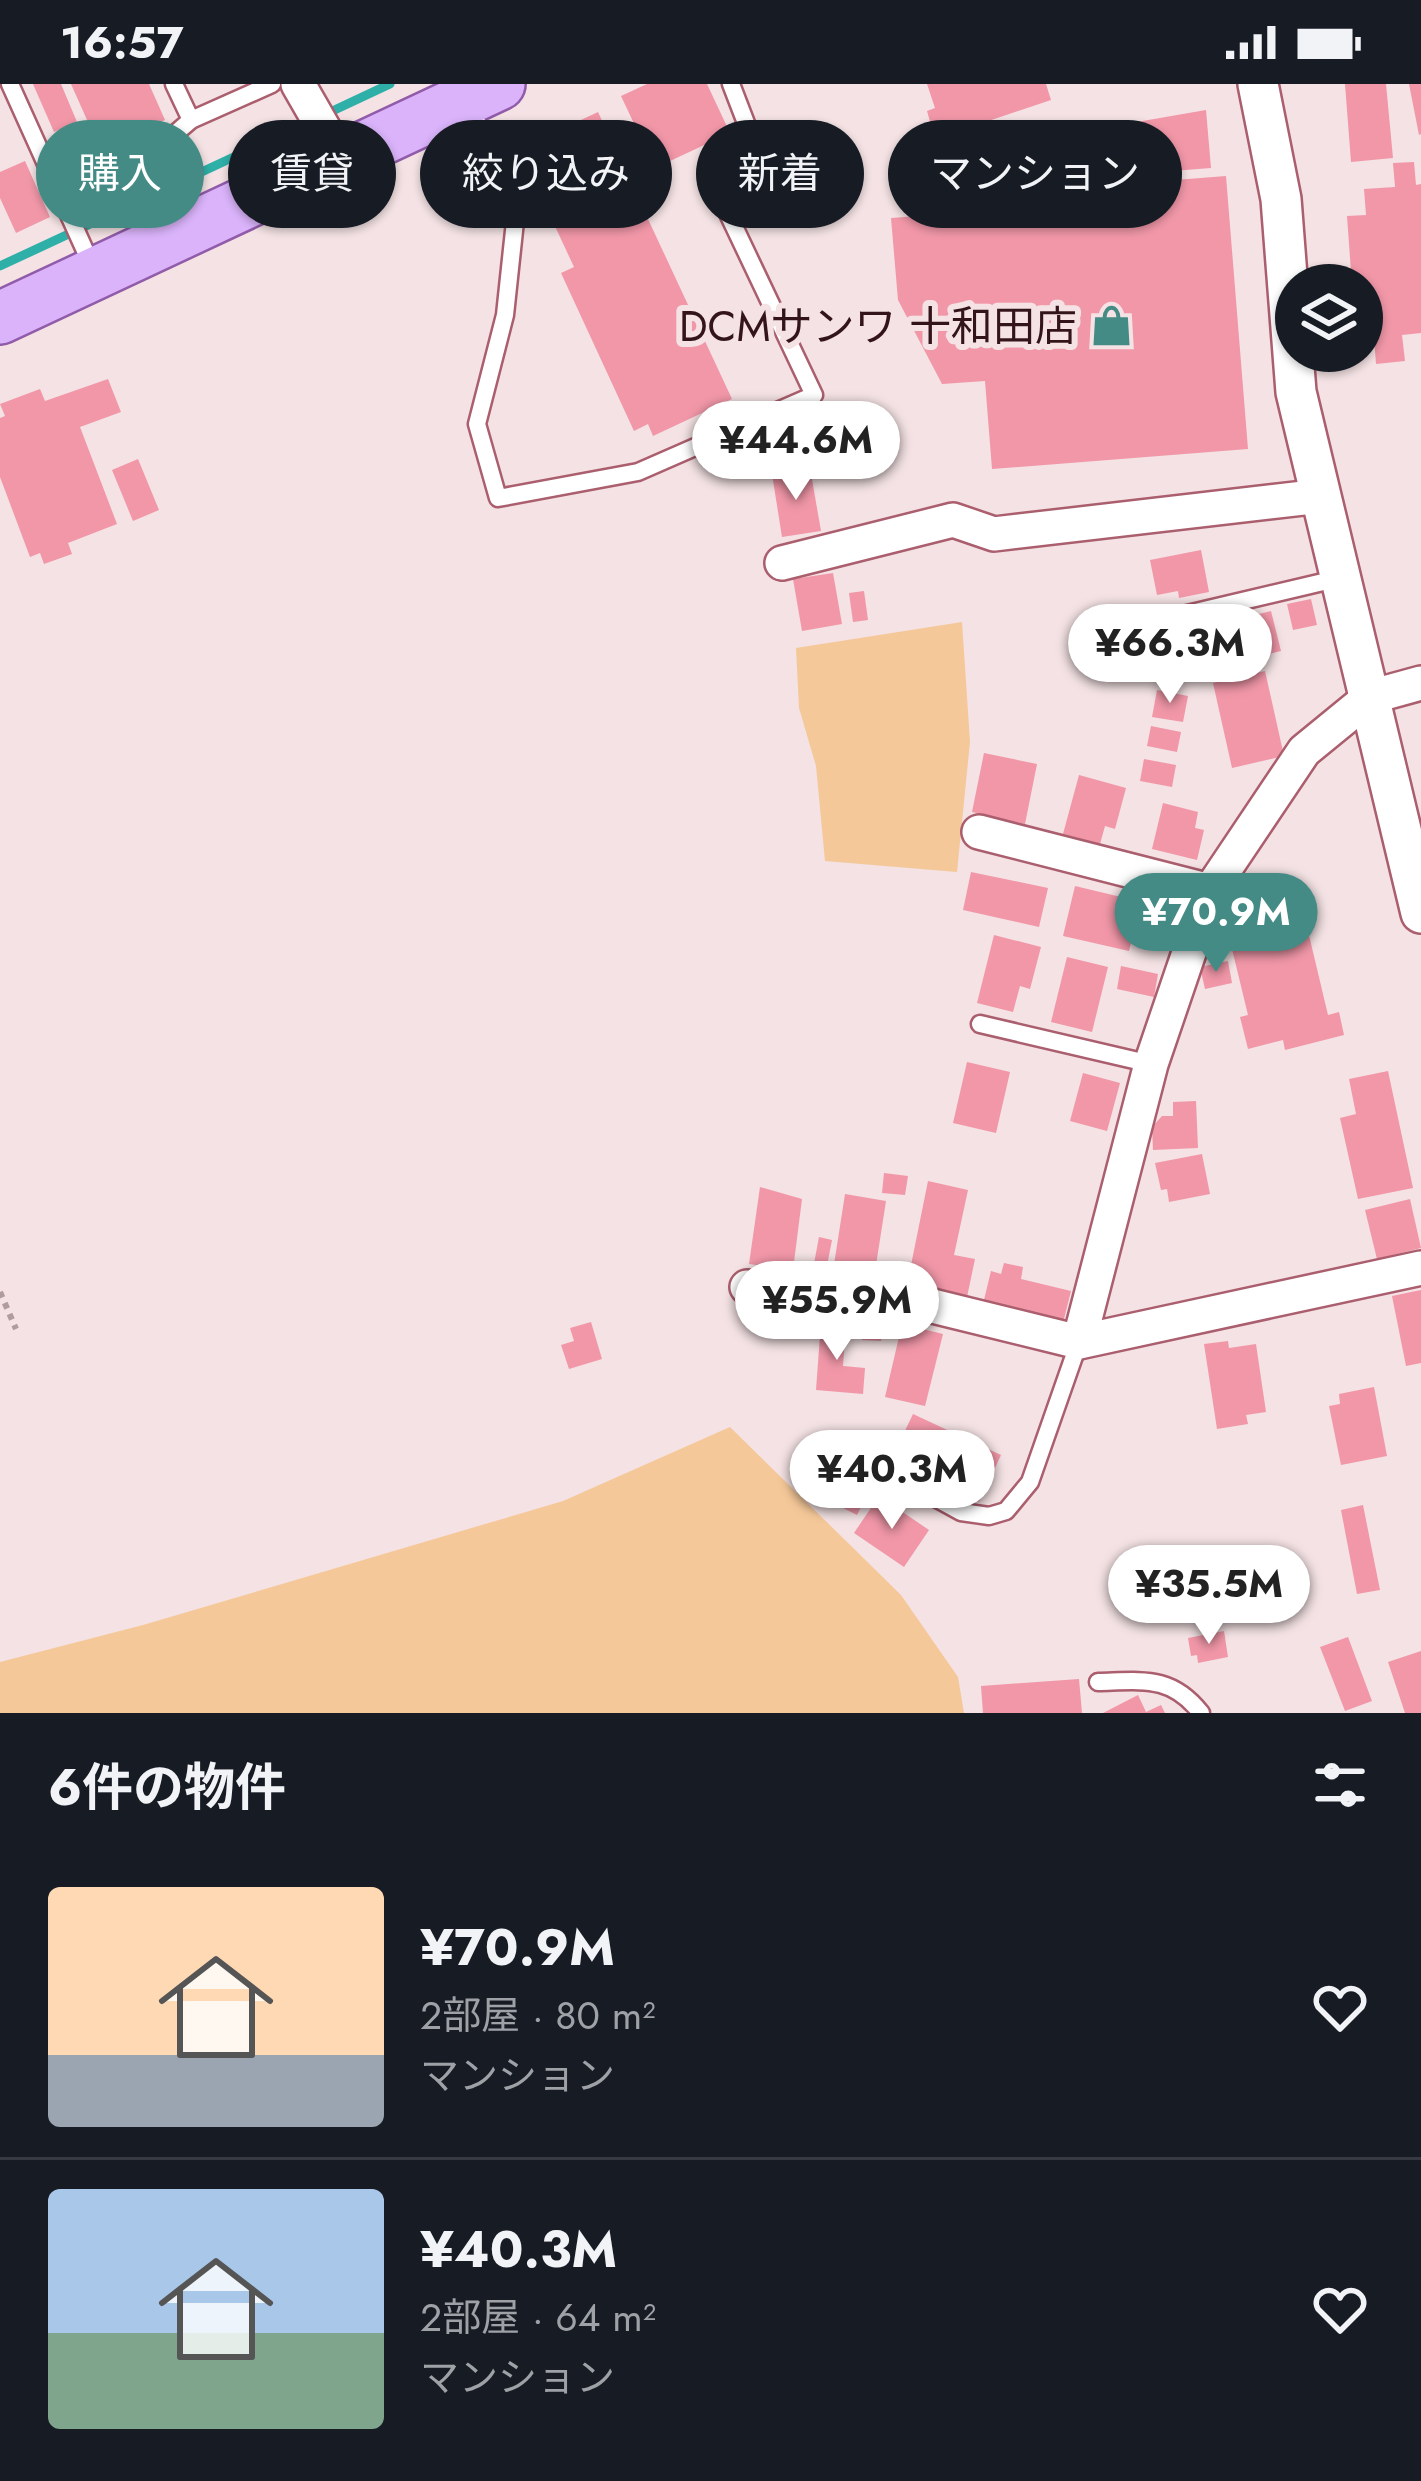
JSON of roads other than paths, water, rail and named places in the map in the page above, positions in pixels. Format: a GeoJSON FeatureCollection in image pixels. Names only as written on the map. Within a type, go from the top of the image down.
{"type":"FeatureCollection","features":[{"type":"Feature","properties":{"kind":"main road"},"geometry":{"type":"LineString","coordinates":[[396,132],[490,88]]}},
{"type":"Feature","properties":{"kind":"main road"},"geometry":{"type":"LineString","coordinates":[[0,317],[190,228]]}},
{"type":"Feature","properties":{"kind":"street"},"geometry":{"type":"LineString","coordinates":[[298,84],[318,120]]}},
{"type":"Feature","properties":{"kind":"street"},"geometry":{"type":"LineString","coordinates":[[1258,84],[1280,199],[1296,392],[1421,913]]}},
{"type":"Feature","properties":{"kind":"street"},"geometry":{"type":"LineString","coordinates":[[782,563],[953,520],[994,534],[1322,496]]}},
{"type":"Feature","properties":{"kind":"street"},"geometry":{"type":"LineString","coordinates":[[1078,1342],[1151,1064],[1210,891],[1304,751],[1370,697],[1421,683]]}},
{"type":"Feature","properties":{"kind":"street"},"geometry":{"type":"LineString","coordinates":[[979,832],[1210,891]]}},
{"type":"Feature","properties":{"kind":"street"},"geometry":{"type":"LineString","coordinates":[[747,1288],[900,1298],[1078,1342],[1421,1268]]}},
{"type":"Feature","properties":{"kind":"lane"},"geometry":{"type":"LineString","coordinates":[[10,84],[95,273]]}},
{"type":"Feature","properties":{"kind":"lane"},"geometry":{"type":"LineString","coordinates":[[174,84],[191,120],[272,84]]}},
{"type":"Feature","properties":{"kind":"lane"},"geometry":{"type":"LineString","coordinates":[[490,88],[517,212],[505,315],[477,424],[498,498],[638,472],[814,395],[722,201],[751,136],[730,84]]}},
{"type":"Feature","properties":{"kind":"lane"},"geometry":{"type":"LineString","coordinates":[[1166,619],[1341,578]]}},
{"type":"Feature","properties":{"kind":"lane"},"geometry":{"type":"LineString","coordinates":[[980,1024],[1151,1064]]}},
{"type":"Feature","properties":{"kind":"lane"},"geometry":{"type":"LineString","coordinates":[[848,1450],[961,1512],[989,1516],[1006,1510],[1030,1482],[1078,1342]]}},
{"type":"Feature","properties":{"kind":"lane"},"geometry":{"type":"LineString","coordinates":[[1098,1682],[1166,1681],[1184,1692],[1201,1713]]}},
{"type":"Feature","properties":{"kind":"waterway"},"geometry":{"type":"LineString","coordinates":[[326,114],[390,84]]}},
{"type":"Feature","properties":{"kind":"waterway"},"geometry":{"type":"LineString","coordinates":[[0,266],[228,160]]}},
{"type":"Feature","properties":{"kind":"place","name":"DCMサンワ 十和田店"},"geometry":{"type":"Point","coordinates":[1111,326]}}]}
